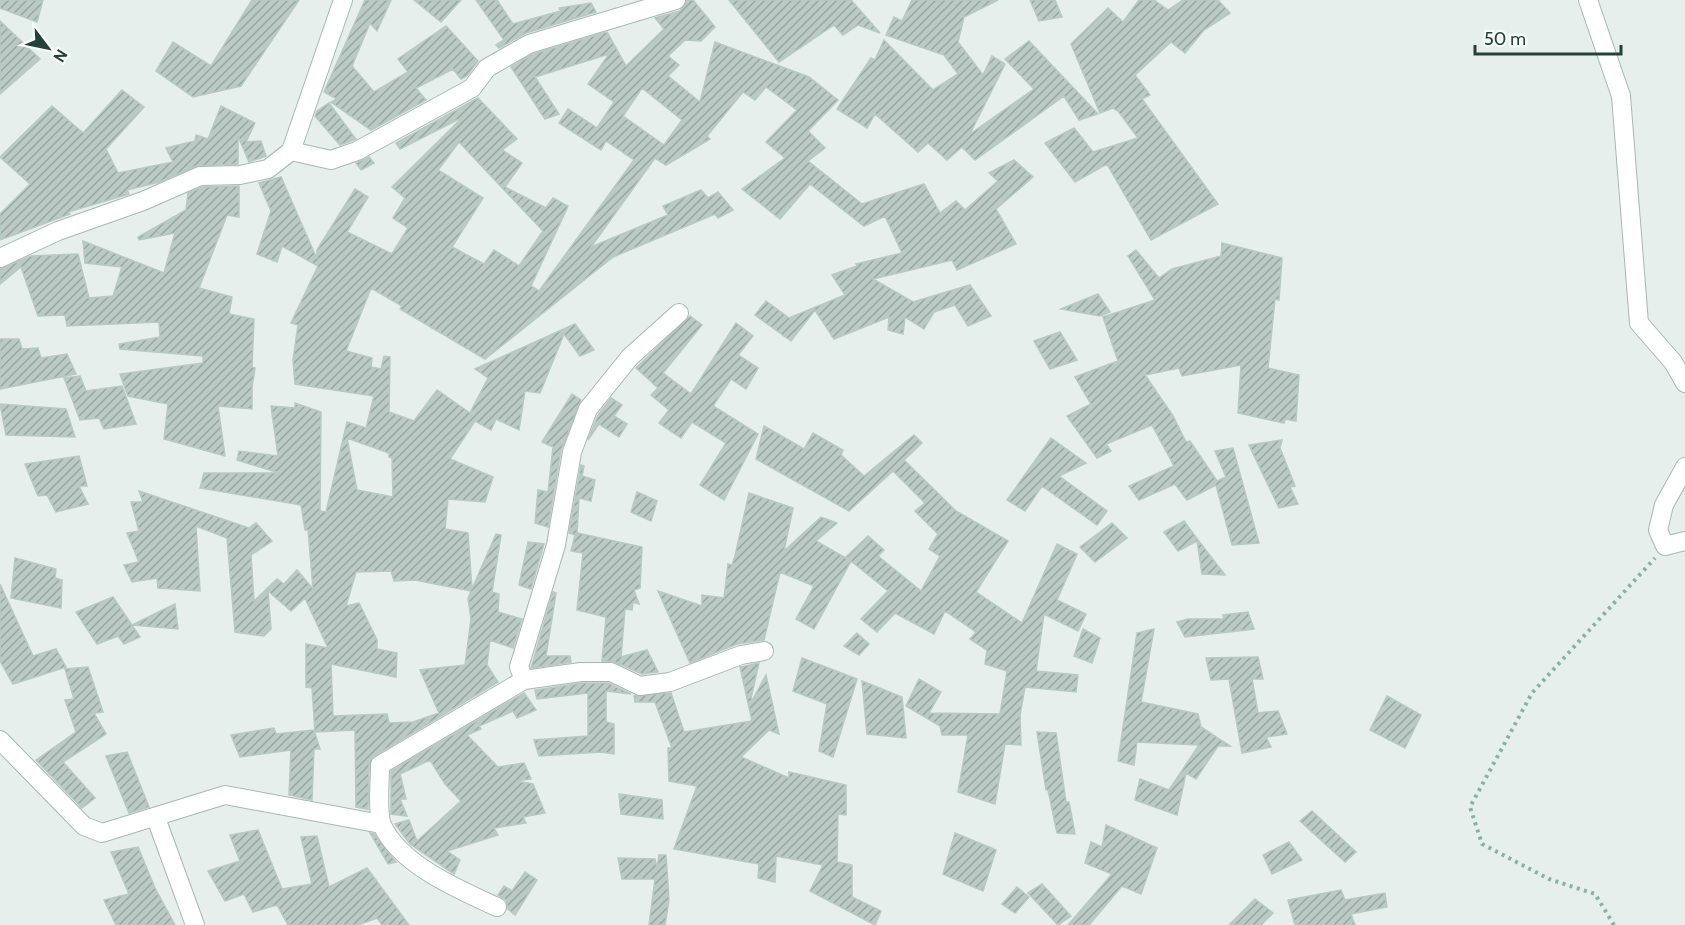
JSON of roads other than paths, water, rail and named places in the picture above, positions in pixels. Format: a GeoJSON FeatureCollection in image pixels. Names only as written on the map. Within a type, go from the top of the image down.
{"type":"FeatureCollection","features":[{"type":"Feature","properties":{"kind":"street"},"geometry":{"type":"LineString","coordinates":[[0,258],[58,231],[143,201],[200,176],[240,175],[268,169],[291,151],[343,0]]}},
{"type":"Feature","properties":{"kind":"street"},"geometry":{"type":"LineString","coordinates":[[291,151],[331,160],[357,151],[472,88],[487,68],[529,44],[676,0]]}},
{"type":"Feature","properties":{"kind":"street"},"geometry":{"type":"LineString","coordinates":[[1588,0],[1621,96],[1639,323],[1673,362],[1685,383]]}},
{"type":"Feature","properties":{"kind":"street"},"geometry":{"type":"LineString","coordinates":[[524,680],[519,667],[556,545],[572,452],[588,409],[630,357],[680,313]]}},
{"type":"Feature","properties":{"kind":"street"},"geometry":{"type":"LineString","coordinates":[[1685,467],[1664,505],[1658,530],[1665,546],[1685,541]]}},
{"type":"Feature","properties":{"kind":"street"},"geometry":{"type":"LineString","coordinates":[[497,907],[465,893],[398,850],[381,824],[380,765],[524,680],[581,672],[611,672],[640,686],[670,682],[741,655],[764,651]]}},
{"type":"Feature","properties":{"kind":"street"},"geometry":{"type":"LineString","coordinates":[[0,740],[84,826],[102,832],[156,818],[225,795],[381,824]]}},
{"type":"Feature","properties":{"kind":"street"},"geometry":{"type":"LineString","coordinates":[[156,818],[195,925]]}}]}
